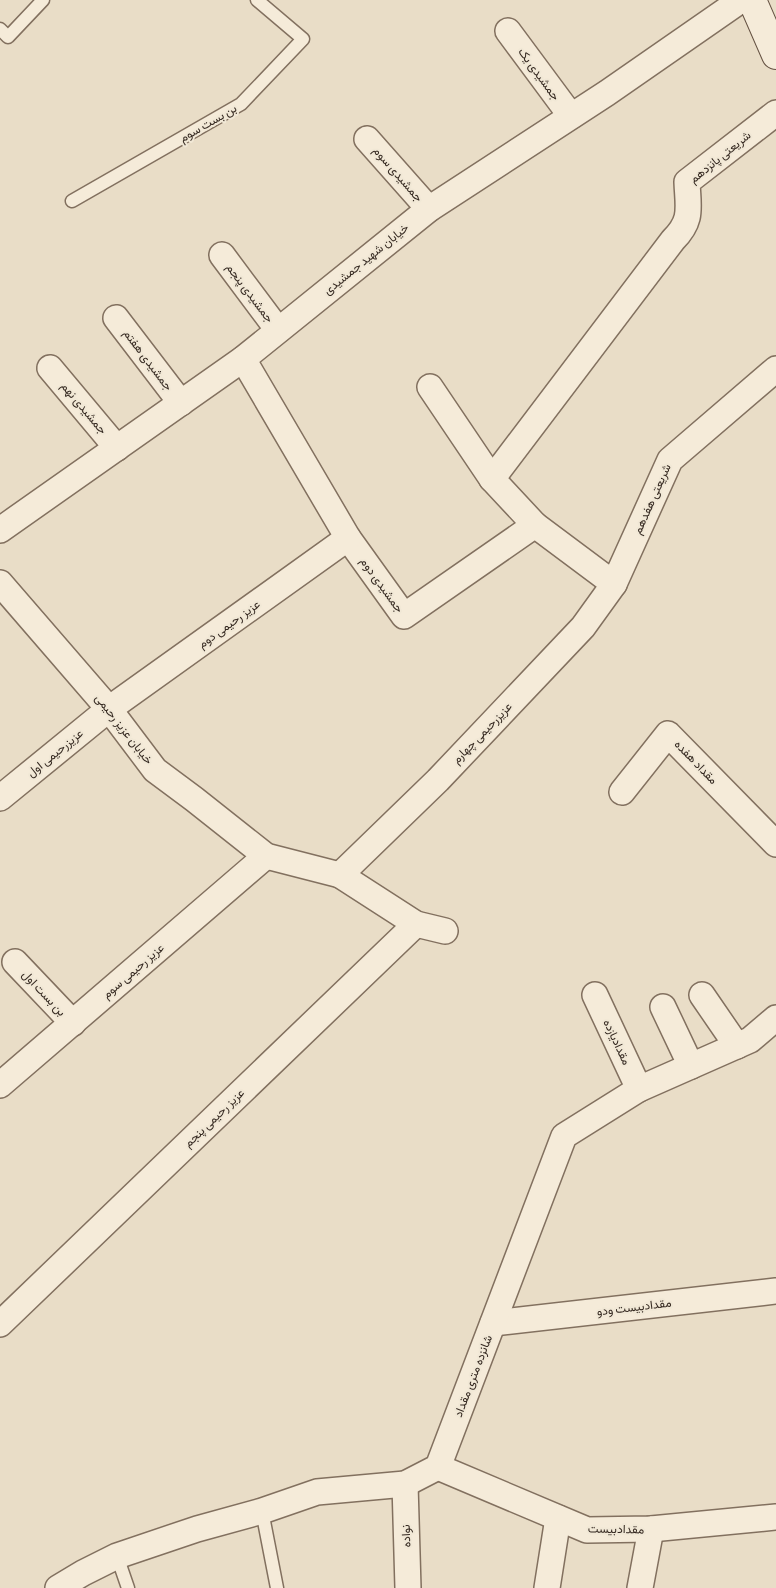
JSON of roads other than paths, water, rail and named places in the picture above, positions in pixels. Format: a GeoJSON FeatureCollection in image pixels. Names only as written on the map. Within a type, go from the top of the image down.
{"type":"FeatureCollection","features":[{"type":"Feature","properties":{"kind":"street","name":"خیابان شهید جمشیدی"},"geometry":{"type":"LineString","coordinates":[[3,523],[117,448],[243,359],[429,209],[571,116],[741,0]]}},
{"type":"Feature","properties":{"kind":"street"},"geometry":{"type":"LineString","coordinates":[[752,0],[776,55]]}},
{"type":"Feature","properties":{"kind":"street","name":"جمشیدی یک"},"geometry":{"type":"LineString","coordinates":[[508,30],[571,116]]}},
{"type":"Feature","properties":{"kind":"street","name":"شریعتی پانزدهم"},"geometry":{"type":"LineString","coordinates":[[492,478],[683,229],[689,213],[687,182],[776,113]]}},
{"type":"Feature","properties":{"kind":"street","name":"جمشیدی سوم"},"geometry":{"type":"LineString","coordinates":[[367,139],[429,209]]}},
{"type":"Feature","properties":{"kind":"street","name":"جمشیدی پنجم"},"geometry":{"type":"LineString","coordinates":[[222,255],[278,330]]}},
{"type":"Feature","properties":{"kind":"street","name":"جمشیدی هفتم"},"geometry":{"type":"LineString","coordinates":[[116,318],[181,403]]}},
{"type":"Feature","properties":{"kind":"street","name":"جمشیدی دوم"},"geometry":{"type":"LineString","coordinates":[[243,359],[348,538],[404,616],[535,525]]}},
{"type":"Feature","properties":{"kind":"street","name":"جمشیدی نهم"},"geometry":{"type":"LineString","coordinates":[[50,368],[117,448]]}},
{"type":"Feature","properties":{"kind":"street","name":"شریعتی هفدهم"},"geometry":{"type":"LineString","coordinates":[[614,584],[670,460],[776,369]]}},
{"type":"Feature","properties":{"kind":"street"},"geometry":{"type":"LineString","coordinates":[[430,388],[492,478],[535,525],[614,584]]}},
{"type":"Feature","properties":{"kind":"street","name":"عزیز رحیمی دوم"},"geometry":{"type":"LineString","coordinates":[[110,709],[348,538]]}},
{"type":"Feature","properties":{"kind":"street","name":"خیابان عزیز رحیمی"},"geometry":{"type":"LineString","coordinates":[[0,583],[110,709],[155,770],[266,856]]}},
{"type":"Feature","properties":{"kind":"street","name":"عزیزرحیمی چهارم"},"geometry":{"type":"LineString","coordinates":[[340,875],[438,780],[584,627],[614,584]]}},
{"type":"Feature","properties":{"kind":"street","name":"عزیزرحیمی اول"},"geometry":{"type":"LineString","coordinates":[[0,798],[110,709]]}},
{"type":"Feature","properties":{"kind":"street","name":"مقداد هفده"},"geometry":{"type":"LineString","coordinates":[[622,792],[668,734],[776,844]]}},
{"type":"Feature","properties":{"kind":"street"},"geometry":{"type":"LineString","coordinates":[[266,856],[340,875],[416,924],[446,931]]}},
{"type":"Feature","properties":{"kind":"street","name":"عزیز رحیمی سوم"},"geometry":{"type":"LineString","coordinates":[[0,1085],[266,856]]}},
{"type":"Feature","properties":{"kind":"street","name":"عزیز رحیمی پنجم"},"geometry":{"type":"LineString","coordinates":[[6,1318],[416,924]]}},
{"type":"Feature","properties":{"kind":"street","name":"بن بست اول"},"geometry":{"type":"LineString","coordinates":[[15,962],[73,1023]]}},
{"type":"Feature","properties":{"kind":"street"},"geometry":{"type":"LineString","coordinates":[[702,994],[737,1046]]}},
{"type":"Feature","properties":{"kind":"street","name":"مقدادیازده"},"geometry":{"type":"LineString","coordinates":[[595,995],[639,1089]]}},
{"type":"Feature","properties":{"kind":"street"},"geometry":{"type":"LineString","coordinates":[[663,1007],[691,1066]]}},
{"type":"Feature","properties":{"kind":"street","name":"شانزده متری مقداد"},"geometry":{"type":"LineString","coordinates":[[438,1468],[564,1136],[639,1089],[750,1040],[776,1018]]}},
{"type":"Feature","properties":{"kind":"street","name":"مقدادبیست ودو"},"geometry":{"type":"LineString","coordinates":[[493,1323],[776,1290]]}},
{"type":"Feature","properties":{"kind":"street"},"geometry":{"type":"LineString","coordinates":[[58,1588],[117,1556],[197,1529],[262,1511],[317,1492],[405,1484],[438,1468]]}},
{"type":"Feature","properties":{"kind":"street","name":"مقدادبیست"},"geometry":{"type":"LineString","coordinates":[[438,1468],[587,1530],[651,1529],[776,1517]]}},
{"type":"Feature","properties":{"kind":"street","name":"نواده"},"geometry":{"type":"LineString","coordinates":[[405,1484],[408,1588]]}},
{"type":"Feature","properties":{"kind":"street"},"geometry":{"type":"LineString","coordinates":[[547,1588],[558,1518]]}},
{"type":"Feature","properties":{"kind":"street"},"geometry":{"type":"LineString","coordinates":[[640,1588],[651,1529]]}},
{"type":"Feature","properties":{"kind":"lane"},"geometry":{"type":"LineString","coordinates":[[4,33],[44,0]]}},
{"type":"Feature","properties":{"kind":"lane","name":"بن بست سوم"},"geometry":{"type":"LineString","coordinates":[[72,201],[241,104],[303,39],[257,0]]}},
{"type":"Feature","properties":{"kind":"lane"},"geometry":{"type":"LineString","coordinates":[[262,1511],[277,1588]]}},
{"type":"Feature","properties":{"kind":"lane"},"geometry":{"type":"LineString","coordinates":[[117,1556],[128,1588]]}}]}
